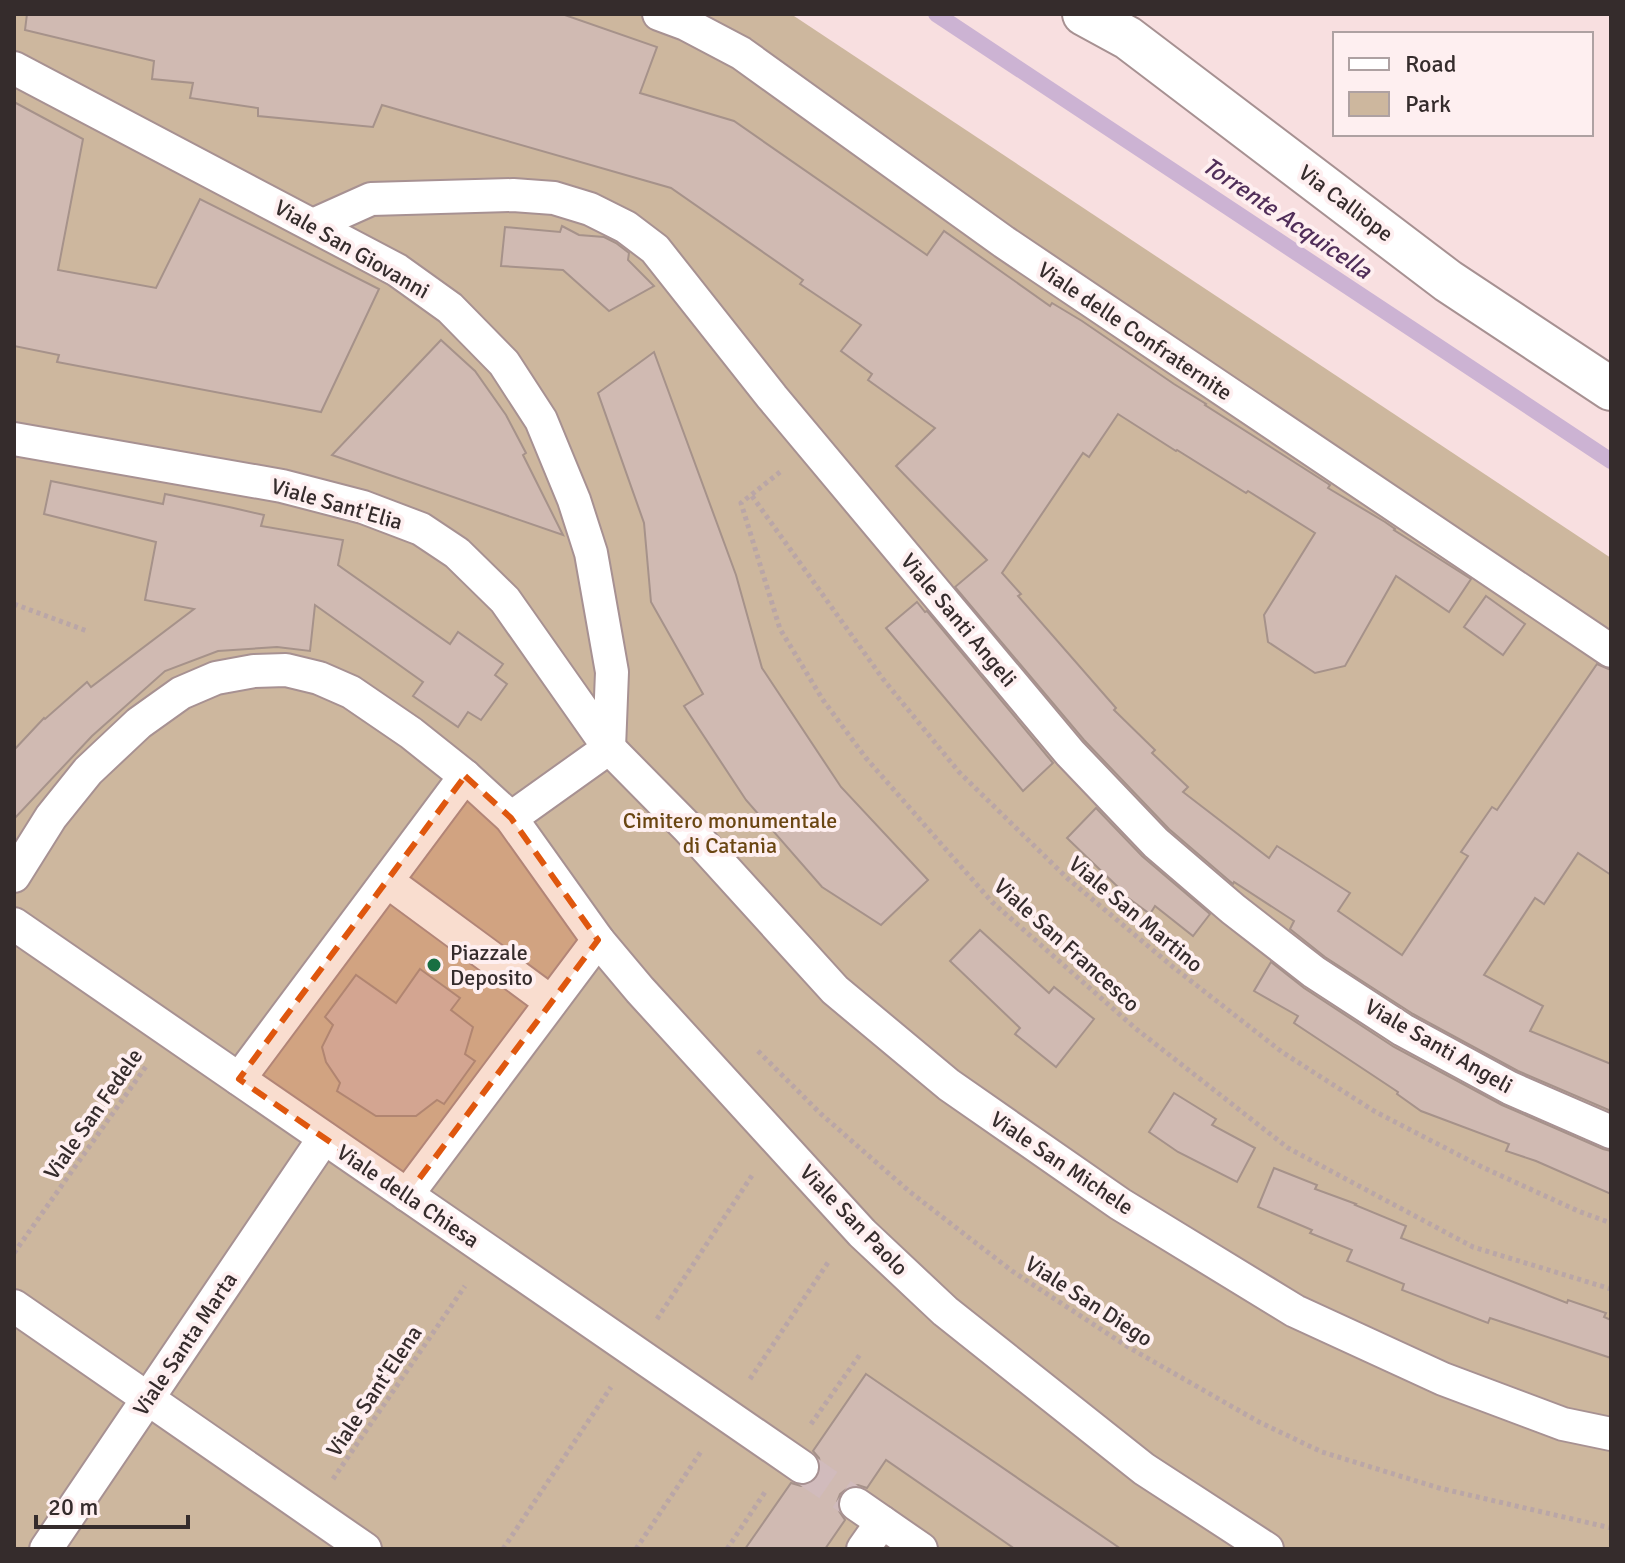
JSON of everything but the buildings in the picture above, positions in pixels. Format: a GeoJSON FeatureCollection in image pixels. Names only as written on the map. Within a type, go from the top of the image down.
{"type":"FeatureCollection","features":[{"type":"Feature","properties":{"kind":"street","name":"Viale delle Confraternite"},"geometry":{"type":"LineString","coordinates":[[659,14],[686,24],[741,53],[1004,242],[1611,651]]}},
{"type":"Feature","properties":{"kind":"street","name":"Via Calliope"},"geometry":{"type":"LineString","coordinates":[[1084,14],[1128,38],[1448,281],[1611,389]]}},
{"type":"Feature","properties":{"kind":"street","name":"Viale San Giovanni"},"geometry":{"type":"LineString","coordinates":[[14,68],[397,270],[450,308],[504,363],[541,420],[574,500],[591,553],[612,672],[609,748]]}},
{"type":"Feature","properties":{"kind":"street","name":"Viale Santi Angeli"},"geometry":{"type":"LineString","coordinates":[[313,225],[371,199],[513,195],[554,198],[590,209],[626,227],[655,249],[813,446],[1070,753],[1156,843],[1233,909],[1314,972],[1403,1030],[1510,1088],[1611,1132]]}},
{"type":"Feature","properties":{"kind":"street","name":"Viale Sant'Elia"},"geometry":{"type":"LineString","coordinates":[[14,439],[282,486],[363,507],[421,529],[457,553],[505,600],[609,748]]}},
{"type":"Feature","properties":{"kind":"street","name":"Viale San Paolo"},"geometry":{"type":"LineString","coordinates":[[14,876],[51,817],[88,771],[139,723],[181,693],[216,678],[254,671],[286,670],[319,678],[351,692],[411,733],[511,818],[598,940],[651,1002],[862,1233],[945,1311],[1144,1469],[1267,1549]]}},
{"type":"Feature","properties":{"kind":"street"},"geometry":{"type":"LineString","coordinates":[[511,818],[609,748]]}},
{"type":"Feature","properties":{"kind":"street","name":"Viale San Michele"},"geometry":{"type":"LineString","coordinates":[[609,748],[687,827],[835,990],[949,1085],[1120,1204],[1295,1311],[1443,1379],[1563,1424],[1611,1434]]}},
{"type":"Feature","properties":{"kind":"street"},"geometry":{"type":"LineString","coordinates":[[239,1079],[465,776]]}},
{"type":"Feature","properties":{"kind":"street"},"geometry":{"type":"LineString","coordinates":[[387,881],[551,1002]]}},
{"type":"Feature","properties":{"kind":"street","name":"Viale della Chiesa"},"geometry":{"type":"LineString","coordinates":[[14,924],[802,1467]]}},
{"type":"Feature","properties":{"kind":"street"},"geometry":{"type":"LineString","coordinates":[[407,1195],[598,940]]}},
{"type":"Feature","properties":{"kind":"street","name":"Viale Santa Marta"},"geometry":{"type":"LineString","coordinates":[[46,1549],[324,1138]]}},
{"type":"Feature","properties":{"kind":"street"},"geometry":{"type":"LineString","coordinates":[[14,1306],[365,1549]]}},
{"type":"Feature","properties":{"kind":"street"},"geometry":{"type":"LineString","coordinates":[[863,1549],[869,1513],[921,1549]]}},
{"type":"Feature","properties":{"kind":"path"},"geometry":{"type":"LineString","coordinates":[[752,496],[813,446]]}},
{"type":"Feature","properties":{"kind":"path","name":"Viale San Martino"},"geometry":{"type":"LineString","coordinates":[[752,496],[883,679],[959,772],[1078,888],[1282,1052],[1374,1111],[1482,1167],[1611,1223]]}},
{"type":"Feature","properties":{"kind":"path","name":"Viale San Francesco"},"geometry":{"type":"LineString","coordinates":[[752,496],[741,503],[780,629],[816,689],[866,758],[992,902],[1135,1028],[1288,1148],[1473,1247],[1611,1289]]}},
{"type":"Feature","properties":{"kind":"path"},"geometry":{"type":"LineString","coordinates":[[14,604],[87,631]]}},
{"type":"Feature","properties":{"kind":"path","name":"Viale San Fedele"},"geometry":{"type":"LineString","coordinates":[[14,1253],[170,1032]]}},
{"type":"Feature","properties":{"kind":"path","name":"Viale San Diego"},"geometry":{"type":"LineString","coordinates":[[756,1049],[821,1114],[910,1192],[1012,1271],[1128,1347],[1259,1422],[1322,1452],[1439,1488],[1611,1528]]}},
{"type":"Feature","properties":{"kind":"path","name":"Viale Sant'Elena"},"geometry":{"type":"LineString","coordinates":[[311,1511],[489,1251]]}},
{"type":"Feature","properties":{"kind":"highlighted area"},"geometry":{"type":"Polygon","coordinates":[[[465,776],[511,818],[598,940],[407,1195],[239,1079],[465,776]]]}},
{"type":"Feature","properties":{"kind":"green space","name":"Cimitero monumentale di Catania"},"geometry":{"type":"Polygon","coordinates":[[[14,14],[791,14],[1611,558],[1611,1549],[14,1549],[14,14]]]}},
{"type":"Feature","properties":{"kind":"waterway","name":"Torrente Acquicella"},"geometry":{"type":"LineString","coordinates":[[936,14],[1611,461]]}},
{"type":"Feature","properties":{"kind":"tunnel"},"geometry":{"type":"LineString","coordinates":[[802,1467],[856,1504]]}},
{"type":"Feature","properties":{"kind":"place","name":"Piazzale Deposito"},"geometry":{"type":"Point","coordinates":[434,965]}}]}
